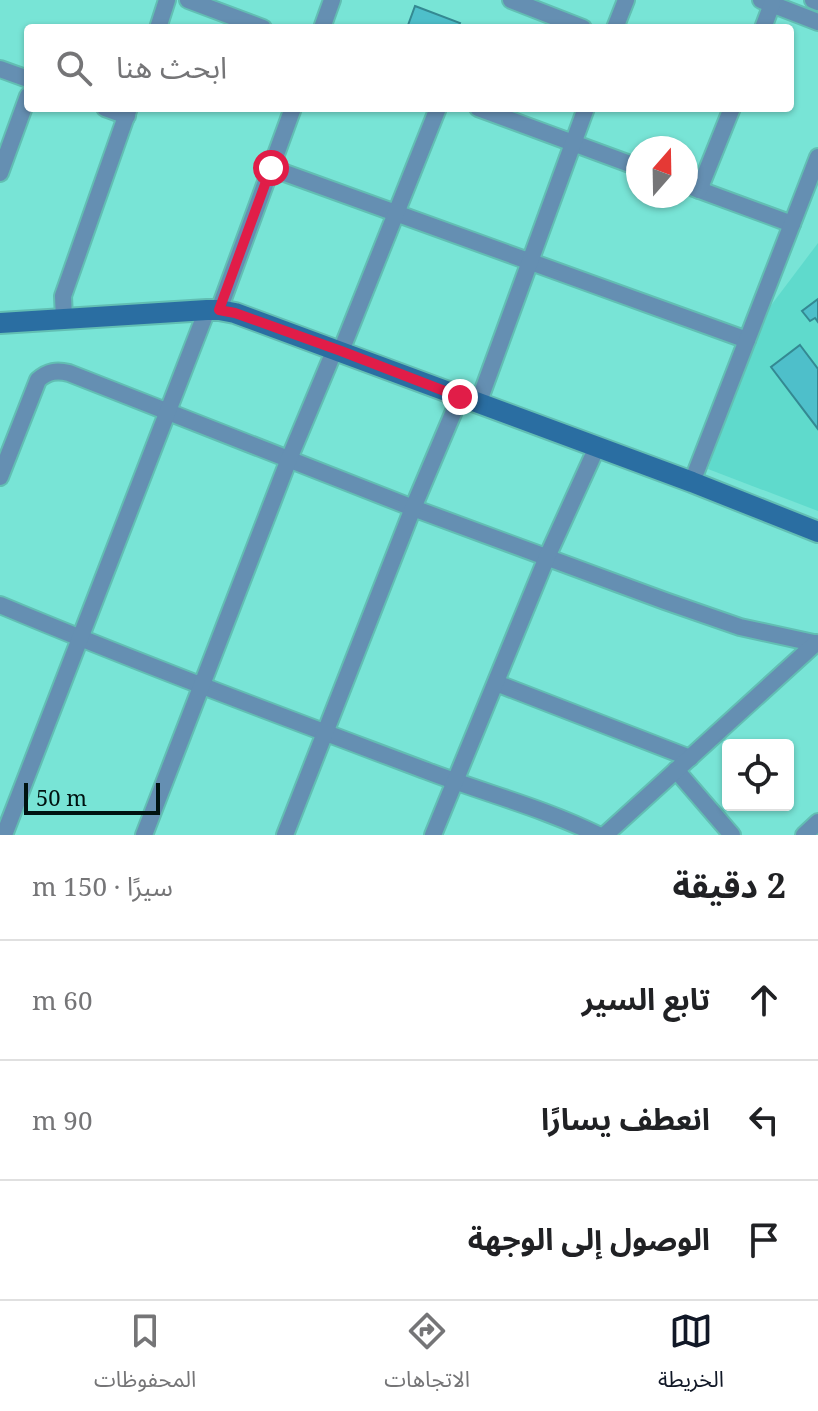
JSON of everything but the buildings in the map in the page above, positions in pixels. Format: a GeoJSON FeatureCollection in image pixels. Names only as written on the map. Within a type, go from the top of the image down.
{"type":"FeatureCollection","features":[{"type":"Feature","properties":{"kind":"street"},"geometry":{"type":"LineString","coordinates":[[159,24],[167,0]]}},
{"type":"Feature","properties":{"kind":"street"},"geometry":{"type":"LineString","coordinates":[[323,24],[332,0]]}},
{"type":"Feature","properties":{"kind":"street"},"geometry":{"type":"LineString","coordinates":[[511,0],[573,24]]}},
{"type":"Feature","properties":{"kind":"street"},"geometry":{"type":"LineString","coordinates":[[617,24],[626,0]]}},
{"type":"Feature","properties":{"kind":"street"},"geometry":{"type":"LineString","coordinates":[[197,2],[253,24]]}},
{"type":"Feature","properties":{"kind":"street"},"geometry":{"type":"LineString","coordinates":[[764,24],[767,2],[818,22]]}},
{"type":"Feature","properties":{"kind":"street"},"geometry":{"type":"LineString","coordinates":[[0,69],[24,78]]}},
{"type":"Feature","properties":{"kind":"street"},"geometry":{"type":"LineString","coordinates":[[0,173],[24,107]]}},
{"type":"Feature","properties":{"kind":"street"},"geometry":{"type":"LineString","coordinates":[[64,319],[63,296],[128,112]]}},
{"type":"Feature","properties":{"kind":"street"},"geometry":{"type":"LineString","coordinates":[[4,835],[168,412],[213,310],[292,112]]}},
{"type":"Feature","properties":{"kind":"street"},"geometry":{"type":"LineString","coordinates":[[144,835],[289,459],[338,350],[436,112]]}},
{"type":"Feature","properties":{"kind":"street"},"geometry":{"type":"LineString","coordinates":[[489,112],[626,163]]}},
{"type":"Feature","properties":{"kind":"street"},"geometry":{"type":"LineString","coordinates":[[285,835],[413,508],[469,400],[530,262],[585,112]]}},
{"type":"Feature","properties":{"kind":"street"},"geometry":{"type":"LineString","coordinates":[[698,178],[730,112]]}},
{"type":"Feature","properties":{"kind":"street"},"geometry":{"type":"LineString","coordinates":[[692,482],[818,157]]}},
{"type":"Feature","properties":{"kind":"street"},"geometry":{"type":"LineString","coordinates":[[271,168],[747,340]]}},
{"type":"Feature","properties":{"kind":"street"},"geometry":{"type":"LineString","coordinates":[[698,190],[792,224]]}},
{"type":"Feature","properties":{"kind":"street"},"geometry":{"type":"LineString","coordinates":[[0,323],[213,310],[235,313],[692,482],[818,532]]}},
{"type":"Feature","properties":{"kind":"street"},"geometry":{"type":"LineString","coordinates":[[0,477],[38,380],[49,372],[60,371],[413,508],[740,627],[817,644]]}},
{"type":"Feature","properties":{"kind":"street"},"geometry":{"type":"LineString","coordinates":[[433,835],[547,557],[597,447]]}},
{"type":"Feature","properties":{"kind":"street"},"geometry":{"type":"LineString","coordinates":[[0,605],[201,686],[552,815],[598,835]]}},
{"type":"Feature","properties":{"kind":"street"},"geometry":{"type":"LineString","coordinates":[[605,835],[817,644]]}},
{"type":"Feature","properties":{"kind":"street"},"geometry":{"type":"LineString","coordinates":[[496,683],[690,758]]}},
{"type":"Feature","properties":{"kind":"street"},"geometry":{"type":"LineString","coordinates":[[676,770],[732,835]]}},
{"type":"Feature","properties":{"kind":"street"},"geometry":{"type":"LineString","coordinates":[[804,835],[818,822]]}},
{"type":"Feature","properties":{"kind":"shaded area"},"geometry":{"type":"Polygon","coordinates":[[[818,243],[818,511],[708,469],[757,324],[818,243]]]}},
{"type":"Feature","properties":{"kind":"route"},"geometry":{"type":"LineString","coordinates":[[271,168],[219,310],[341,351],[460,397]]}}]}
